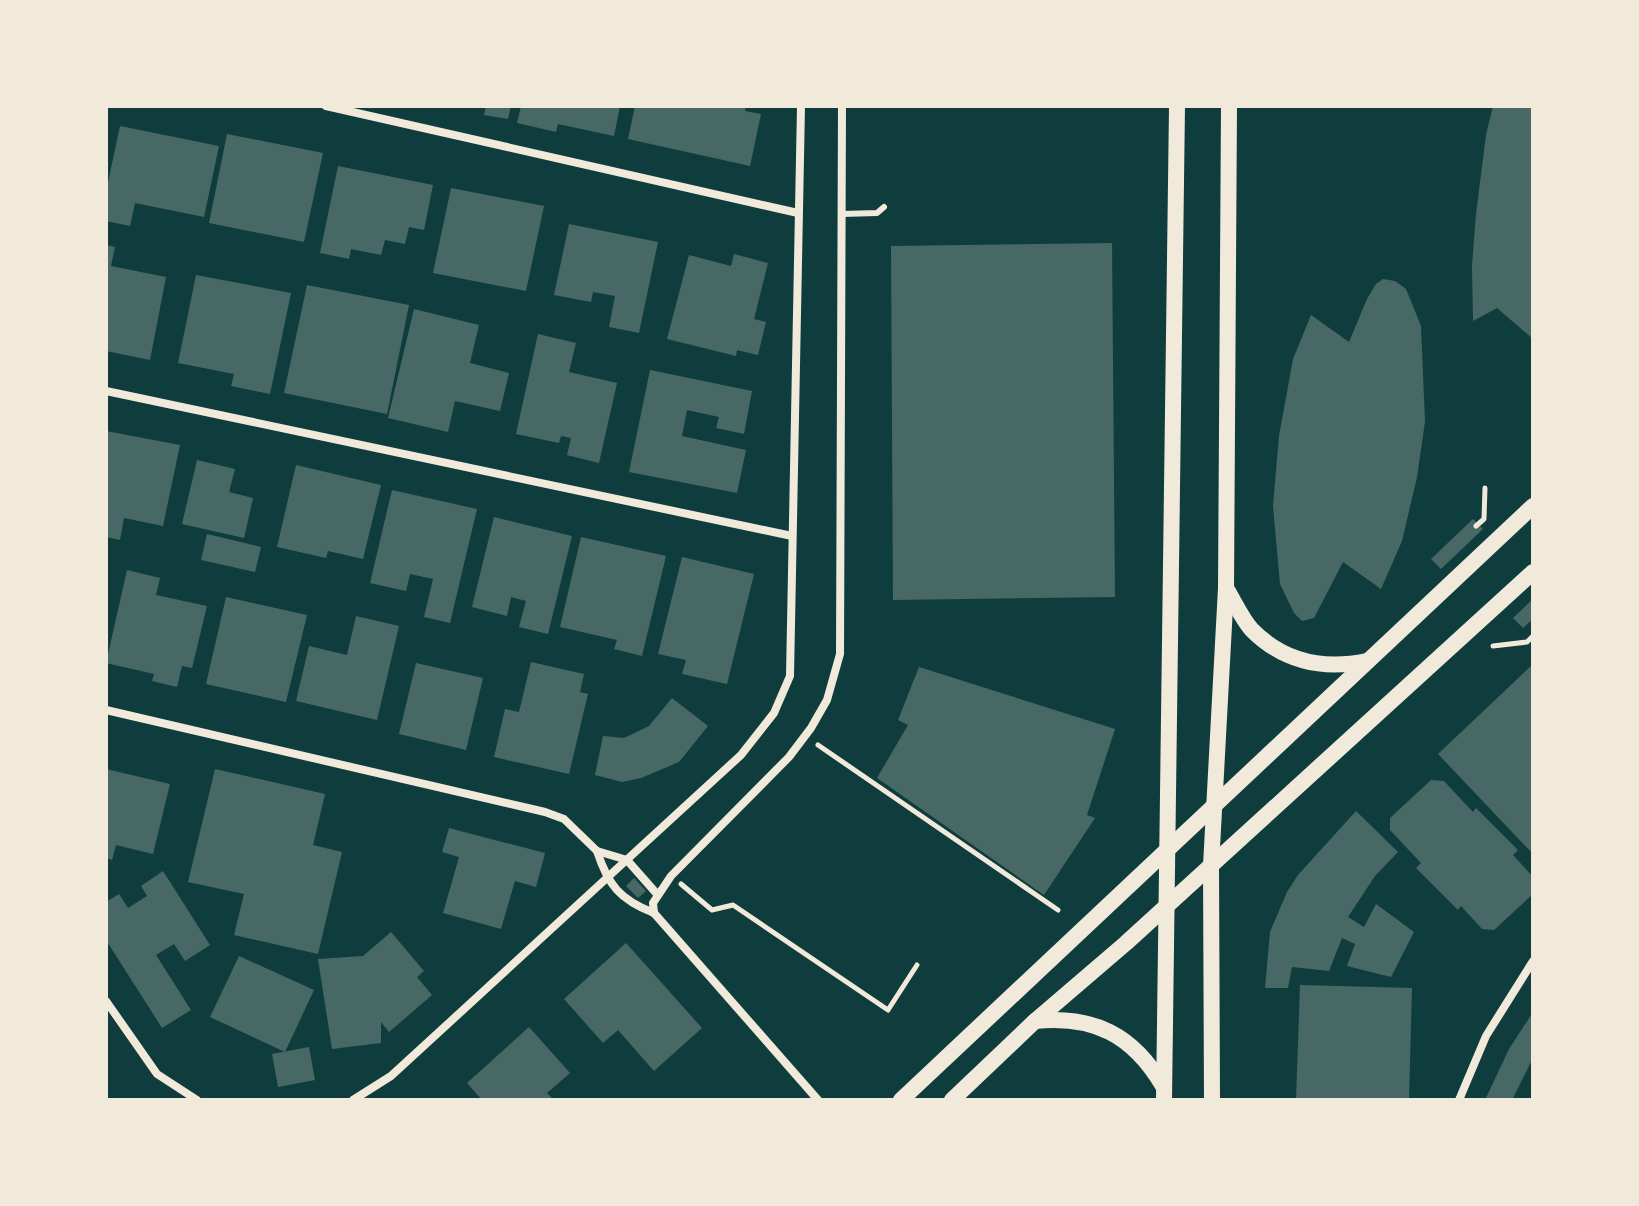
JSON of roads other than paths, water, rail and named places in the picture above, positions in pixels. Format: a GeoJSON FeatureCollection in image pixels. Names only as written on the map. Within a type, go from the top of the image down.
{"type":"FeatureCollection","features":[{"type":"Feature","properties":{"kind":"main road"},"geometry":{"type":"LineString","coordinates":[[1164,1094],[1177,106]]}},
{"type":"Feature","properties":{"kind":"main road"},"geometry":{"type":"LineString","coordinates":[[1212,1100],[1211,866],[1226,588],[1229,106]]}},
{"type":"Feature","properties":{"kind":"main road"},"geometry":{"type":"LineString","coordinates":[[901,1100],[1533,506]]}},
{"type":"Feature","properties":{"kind":"main road"},"geometry":{"type":"LineString","coordinates":[[952,1100],[1035,1021],[1166,907],[1533,572]]}},
{"type":"Feature","properties":{"kind":"main road"},"geometry":{"type":"LineString","coordinates":[[1226,588],[1251,629],[1280,651],[1323,665],[1346,665],[1368,660]]}},
{"type":"Feature","properties":{"kind":"main road"},"geometry":{"type":"LineString","coordinates":[[1035,1021],[1075,1020],[1112,1032],[1134,1047],[1151,1065],[1164,1094]]}},
{"type":"Feature","properties":{"kind":"street"},"geometry":{"type":"LineString","coordinates":[[326,106],[798,213]]}},
{"type":"Feature","properties":{"kind":"street"},"geometry":{"type":"LineString","coordinates":[[353,1100],[391,1076],[627,860],[741,755],[774,713],[790,676],[801,106]]}},
{"type":"Feature","properties":{"kind":"street"},"geometry":{"type":"LineString","coordinates":[[654,913],[653,903],[657,894],[671,876],[789,757],[805,736],[827,700],[840,654],[842,106]]}},
{"type":"Feature","properties":{"kind":"street"},"geometry":{"type":"LineString","coordinates":[[106,391],[792,536]]}},
{"type":"Feature","properties":{"kind":"street"},"geometry":{"type":"LineString","coordinates":[[106,710],[545,812],[564,819],[597,851],[627,860],[657,894]]}},
{"type":"Feature","properties":{"kind":"street"},"geometry":{"type":"LineString","coordinates":[[597,851],[606,878],[632,905],[654,913],[818,1100]]}},
{"type":"Feature","properties":{"kind":"street"},"geometry":{"type":"LineString","coordinates":[[1459,1100],[1486,1036],[1533,961]]}},
{"type":"Feature","properties":{"kind":"street"},"geometry":{"type":"LineString","coordinates":[[106,1001],[157,1074],[197,1100]]}},
{"type":"Feature","properties":{"kind":"lane"},"geometry":{"type":"LineString","coordinates":[[842,214],[877,213],[884,207]]}}]}
